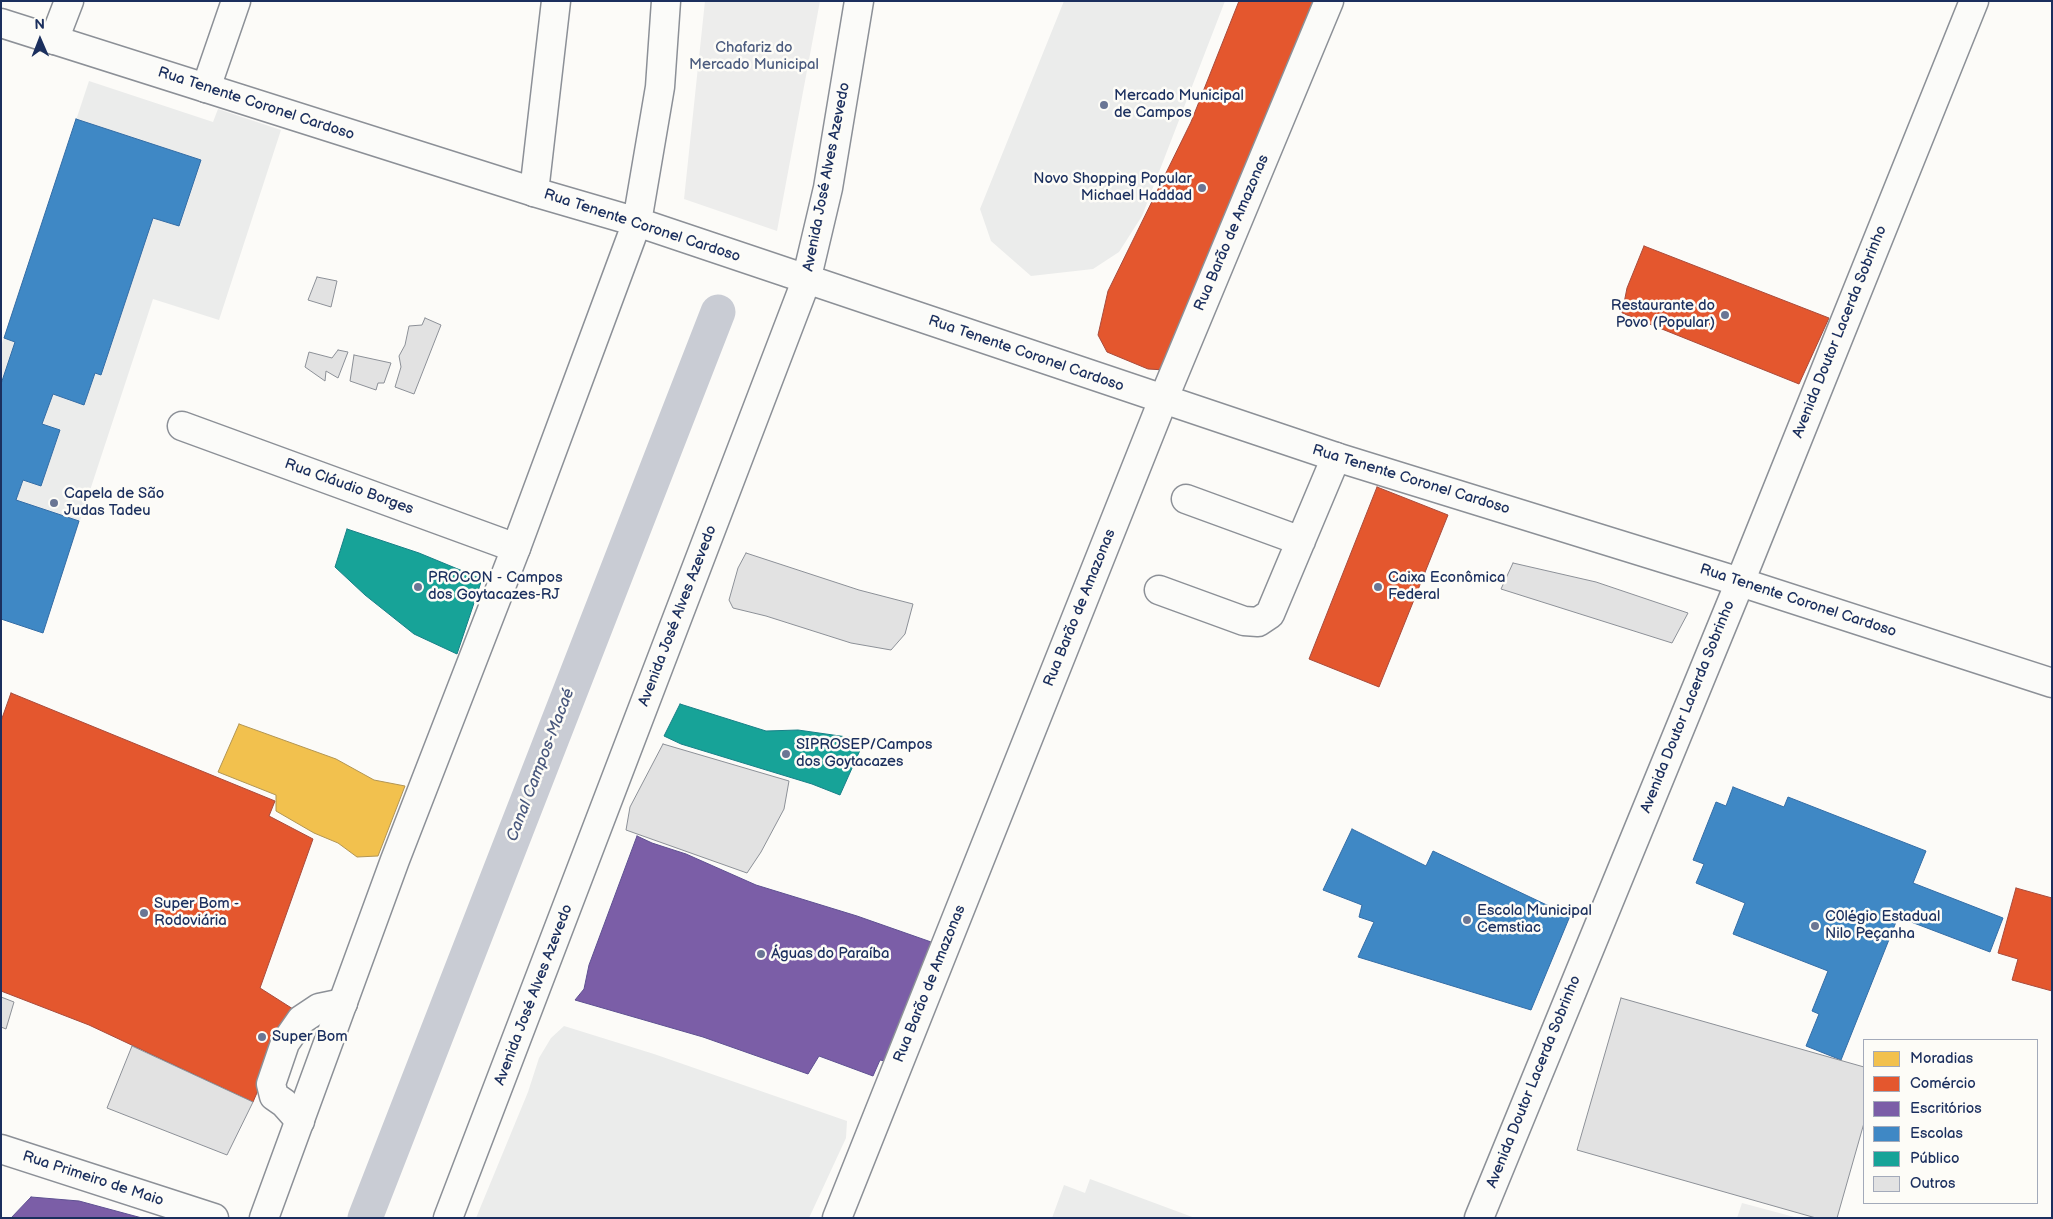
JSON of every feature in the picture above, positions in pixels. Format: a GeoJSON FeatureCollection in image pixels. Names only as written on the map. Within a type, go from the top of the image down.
{"type":"FeatureCollection","features":[{"type":"Feature","properties":{"kind":"main road"},"geometry":{"type":"LineString","coordinates":[[54,40],[68,1]]}},
{"type":"Feature","properties":{"kind":"main road"},"geometry":{"type":"LineString","coordinates":[[206,88],[236,1]]}},
{"type":"Feature","properties":{"kind":"main road"},"geometry":{"type":"LineString","coordinates":[[534,192],[556,1]]}},
{"type":"Feature","properties":{"kind":"main road"},"geometry":{"type":"LineString","coordinates":[[264,1218],[398,851],[516,548],[637,222],[660,87],[666,1]]}},
{"type":"Feature","properties":{"kind":"main road","name":"Avenida José Alves Azevedo"},"geometry":{"type":"LineString","coordinates":[[448,1218],[806,281],[828,188],[859,1]]}},
{"type":"Feature","properties":{"kind":"main road","name":"Rua Barão de Amazonas"},"geometry":{"type":"LineString","coordinates":[[837,1218],[1163,400],[1329,1]]}},
{"type":"Feature","properties":{"kind":"main road","name":"Avenida Doutor Lacerda Sobrinho"},"geometry":{"type":"LineString","coordinates":[[1478,1218],[1740,582],[1974,1]]}},
{"type":"Feature","properties":{"kind":"main road","name":"Rua Tenente Coronel Cardoso"},"geometry":{"type":"LineString","coordinates":[[1,23],[534,192],[637,222],[806,281],[1336,457],[1740,582],[2052,683]]}},
{"type":"Feature","properties":{"kind":"main road","name":"Rua Cláudio Borges"},"geometry":{"type":"LineString","coordinates":[[182,426],[516,548]]}},
{"type":"Feature","properties":{"kind":"main road"},"geometry":{"type":"LineString","coordinates":[[1159,590],[1244,621],[1258,622],[1270,614],[1336,457]]}},
{"type":"Feature","properties":{"kind":"main road"},"geometry":{"type":"LineString","coordinates":[[1186,499],[1301,541]]}},
{"type":"Feature","properties":{"kind":"main road"},"geometry":{"type":"LineString","coordinates":[[300,1121],[284,1103],[274,1096],[271,1084],[286,1042],[301,1020],[319,1008],[343,1003]]}},
{"type":"Feature","properties":{"kind":"main road","name":"Rua Primeiro de Maio"},"geometry":{"type":"LineString","coordinates":[[1,1149],[214,1218]]}},
{"type":"Feature","properties":{"kind":"shaded area","name":"Mercado Municipal de Campos"},"geometry":{"type":"Polygon","coordinates":[[[1064,1],[1225,1],[1142,216],[1119,252],[1093,269],[1031,276],[991,241],[980,209],[1064,1]]]}},
{"type":"Feature","properties":{"kind":"shaded area"},"geometry":{"type":"Polygon","coordinates":[[[89,81],[213,122],[218,109],[281,130],[219,320],[153,299],[43,633],[1,619],[1,346],[89,81]]]}},
{"type":"Feature","properties":{"kind":"shaded area"},"geometry":{"type":"Polygon","coordinates":[[[564,1026],[654,1054],[847,1121],[846,1138],[809,1218],[476,1218],[528,1092],[539,1058],[551,1038],[564,1026]]]}},
{"type":"Feature","properties":{"kind":"shaded area"},"geometry":{"type":"Polygon","coordinates":[[[1090,1179],[1195,1218],[1052,1218],[1064,1185],[1085,1193],[1090,1179]]]}},
{"type":"Feature","properties":{"kind":"green space","name":"Chafariz do Mercado Municipal"},"geometry":{"type":"Polygon","coordinates":[[[705,1],[820,1],[777,231],[684,199],[705,1]]]}},
{"type":"Feature","properties":{"kind":"green space"},"geometry":{"type":"Polygon","coordinates":[[[1742,1203],[1798,1218],[1737,1218],[1742,1203]]]}},
{"type":"Feature","properties":{"kind":"building: Moradias"},"geometry":{"type":"Polygon","coordinates":[[[239,724],[336,759],[374,780],[405,786],[378,856],[357,857],[338,843],[314,833],[276,811],[276,795],[218,772],[239,724]]]}},
{"type":"Feature","properties":{"kind":"building: Comércio","name":"Novo Shopping Popular Michael Haddad"},"geometry":{"type":"Polygon","coordinates":[[[1239,1],[1321,1],[1165,370],[1148,369],[1107,352],[1098,335],[1108,291],[1191,122],[1239,1]]]}},
{"type":"Feature","properties":{"kind":"building: Comércio","name":"Restaurante do Povo (Popular)"},"geometry":{"type":"Polygon","coordinates":[[[1644,246],[1829,318],[1799,384],[1622,313],[1627,288],[1644,246]]]}},
{"type":"Feature","properties":{"kind":"building: Comércio","name":"Caixa Econômica Federal"},"geometry":{"type":"Polygon","coordinates":[[[1377,487],[1448,515],[1379,687],[1309,659],[1377,487]]]}},
{"type":"Feature","properties":{"kind":"building: Comércio","name":"Super Bom - Rodoviária"},"geometry":{"type":"Polygon","coordinates":[[[11,693],[275,801],[269,816],[313,839],[260,988],[293,1009],[253,1102],[89,1025],[1,991],[1,721],[11,693]]]}},
{"type":"Feature","properties":{"kind":"building: Comércio"},"geometry":{"type":"Polygon","coordinates":[[[2016,888],[2052,898],[2052,991],[2012,980],[2018,959],[1998,953],[2016,888]]]}},
{"type":"Feature","properties":{"kind":"building: Escritórios","name":"Águas do Paraíba"},"geometry":{"type":"Polygon","coordinates":[[[637,836],[686,854],[756,885],[857,916],[934,943],[890,1062],[880,1060],[873,1076],[819,1056],[808,1074],[703,1037],[575,1000],[584,989],[589,965],[637,836]]]}},
{"type":"Feature","properties":{"kind":"building: Escritórios"},"geometry":{"type":"Polygon","coordinates":[[[31,1197],[79,1201],[142,1218],[11,1218],[31,1197]]]}},
{"type":"Feature","properties":{"kind":"building: Escolas"},"geometry":{"type":"Polygon","coordinates":[[[76,119],[201,160],[179,226],[153,218],[101,375],[95,373],[84,405],[53,394],[42,424],[60,430],[41,486],[23,480],[16,500],[79,521],[43,633],[1,619],[1,384],[15,342],[4,338],[76,119]]]}},
{"type":"Feature","properties":{"kind":"building: Escolas","name":"C0légio Estadual Nilo Peçanha"},"geometry":{"type":"Polygon","coordinates":[[[1733,787],[1784,807],[1788,797],[1926,851],[1913,883],[2003,918],[1990,952],[1898,917],[1841,1060],[1806,1046],[1819,1014],[1812,1011],[1828,971],[1733,934],[1745,903],[1696,883],[1704,864],[1693,860],[1716,802],[1726,806],[1733,787]]]}},
{"type":"Feature","properties":{"kind":"building: Escolas","name":"Escola Municipal Cemstiac"},"geometry":{"type":"Polygon","coordinates":[[[1352,829],[1426,866],[1433,851],[1570,916],[1531,1010],[1358,957],[1374,922],[1359,917],[1362,905],[1323,890],[1352,829]]]}},
{"type":"Feature","properties":{"kind":"building: Público","name":"PROCON - Campos dos Goytacazes-RJ"},"geometry":{"type":"Polygon","coordinates":[[[347,529],[419,553],[482,579],[457,654],[414,634],[365,595],[335,567],[347,529]]]}},
{"type":"Feature","properties":{"kind":"building: Público","name":"SIPROSEP/Campos dos Goytacazes"},"geometry":{"type":"Polygon","coordinates":[[[680,704],[766,731],[798,730],[861,739],[861,748],[840,795],[812,784],[681,744],[664,736],[680,704]]]}},
{"type":"Feature","properties":{"kind":"building: Outros"},"geometry":{"type":"Polygon","coordinates":[[[317,277],[337,281],[331,307],[308,300],[317,277]]]}},
{"type":"Feature","properties":{"kind":"building: Outros"},"geometry":{"type":"Polygon","coordinates":[[[425,318],[441,325],[414,394],[395,387],[401,367],[399,356],[405,345],[409,326],[422,325],[425,318]]]}},
{"type":"Feature","properties":{"kind":"building: Outros"},"geometry":{"type":"Polygon","coordinates":[[[338,350],[348,352],[338,378],[326,371],[325,381],[305,367],[309,352],[332,358],[338,350]]]}},
{"type":"Feature","properties":{"kind":"building: Outros"},"geometry":{"type":"Polygon","coordinates":[[[354,355],[391,363],[384,383],[378,383],[376,390],[350,381],[354,355]]]}},
{"type":"Feature","properties":{"kind":"building: Outros"},"geometry":{"type":"Polygon","coordinates":[[[746,553],[859,590],[913,604],[905,634],[891,650],[851,643],[766,616],[733,608],[729,600],[738,568],[746,553]]]}},
{"type":"Feature","properties":{"kind":"building: Outros"},"geometry":{"type":"Polygon","coordinates":[[[1513,563],[1596,582],[1688,613],[1672,643],[1501,589],[1513,563]]]}},
{"type":"Feature","properties":{"kind":"building: Outros"},"geometry":{"type":"Polygon","coordinates":[[[663,744],[789,781],[784,809],[761,852],[747,873],[626,830],[630,807],[663,744]]]}},
{"type":"Feature","properties":{"kind":"building: Outros"},"geometry":{"type":"Polygon","coordinates":[[[1,997],[14,1002],[6,1029],[1,1027],[1,997]]]}},
{"type":"Feature","properties":{"kind":"building: Outros"},"geometry":{"type":"Polygon","coordinates":[[[1621,998],[1863,1067],[1863,1127],[1837,1218],[1816,1218],[1577,1150],[1621,998]]]}},
{"type":"Feature","properties":{"kind":"building: Outros"},"geometry":{"type":"Polygon","coordinates":[[[132,1046],[253,1102],[227,1155],[107,1108],[132,1046]]]}},
{"type":"Feature","properties":{"kind":"waterway","name":"Canal Campos-Macaé"},"geometry":{"type":"LineString","coordinates":[[365,1218],[718,312]]}},
{"type":"Feature","properties":{"kind":"place","name":"Mercado Municipal de Campos"},"geometry":{"type":"Point","coordinates":[1104,105]}},
{"type":"Feature","properties":{"kind":"place","name":"Novo Shopping Popular Michael Haddad"},"geometry":{"type":"Point","coordinates":[1202,188]}},
{"type":"Feature","properties":{"kind":"place","name":"Restaurante do Povo (Popular)"},"geometry":{"type":"Point","coordinates":[1725,315]}},
{"type":"Feature","properties":{"kind":"place","name":"Capela de São Judas Tadeu"},"geometry":{"type":"Point","coordinates":[54,503]}},
{"type":"Feature","properties":{"kind":"place","name":"PROCON - Campos dos Goytacazes-RJ"},"geometry":{"type":"Point","coordinates":[418,587]}},
{"type":"Feature","properties":{"kind":"place","name":"Caixa Econômica Federal"},"geometry":{"type":"Point","coordinates":[1378,587]}},
{"type":"Feature","properties":{"kind":"place","name":"SIPROSEP/Campos dos Goytacazes"},"geometry":{"type":"Point","coordinates":[786,754]}},
{"type":"Feature","properties":{"kind":"place","name":"Super Bom - Rodoviária"},"geometry":{"type":"Point","coordinates":[144,913]}},
{"type":"Feature","properties":{"kind":"place","name":"Escola Municipal Cemstiac"},"geometry":{"type":"Point","coordinates":[1467,920]}},
{"type":"Feature","properties":{"kind":"place","name":"C0légio Estadual Nilo Peçanha"},"geometry":{"type":"Point","coordinates":[1815,926]}},
{"type":"Feature","properties":{"kind":"place","name":"Águas do Paraíba"},"geometry":{"type":"Point","coordinates":[761,954]}},
{"type":"Feature","properties":{"kind":"place","name":"Super Bom"},"geometry":{"type":"Point","coordinates":[262,1037]}}]}
